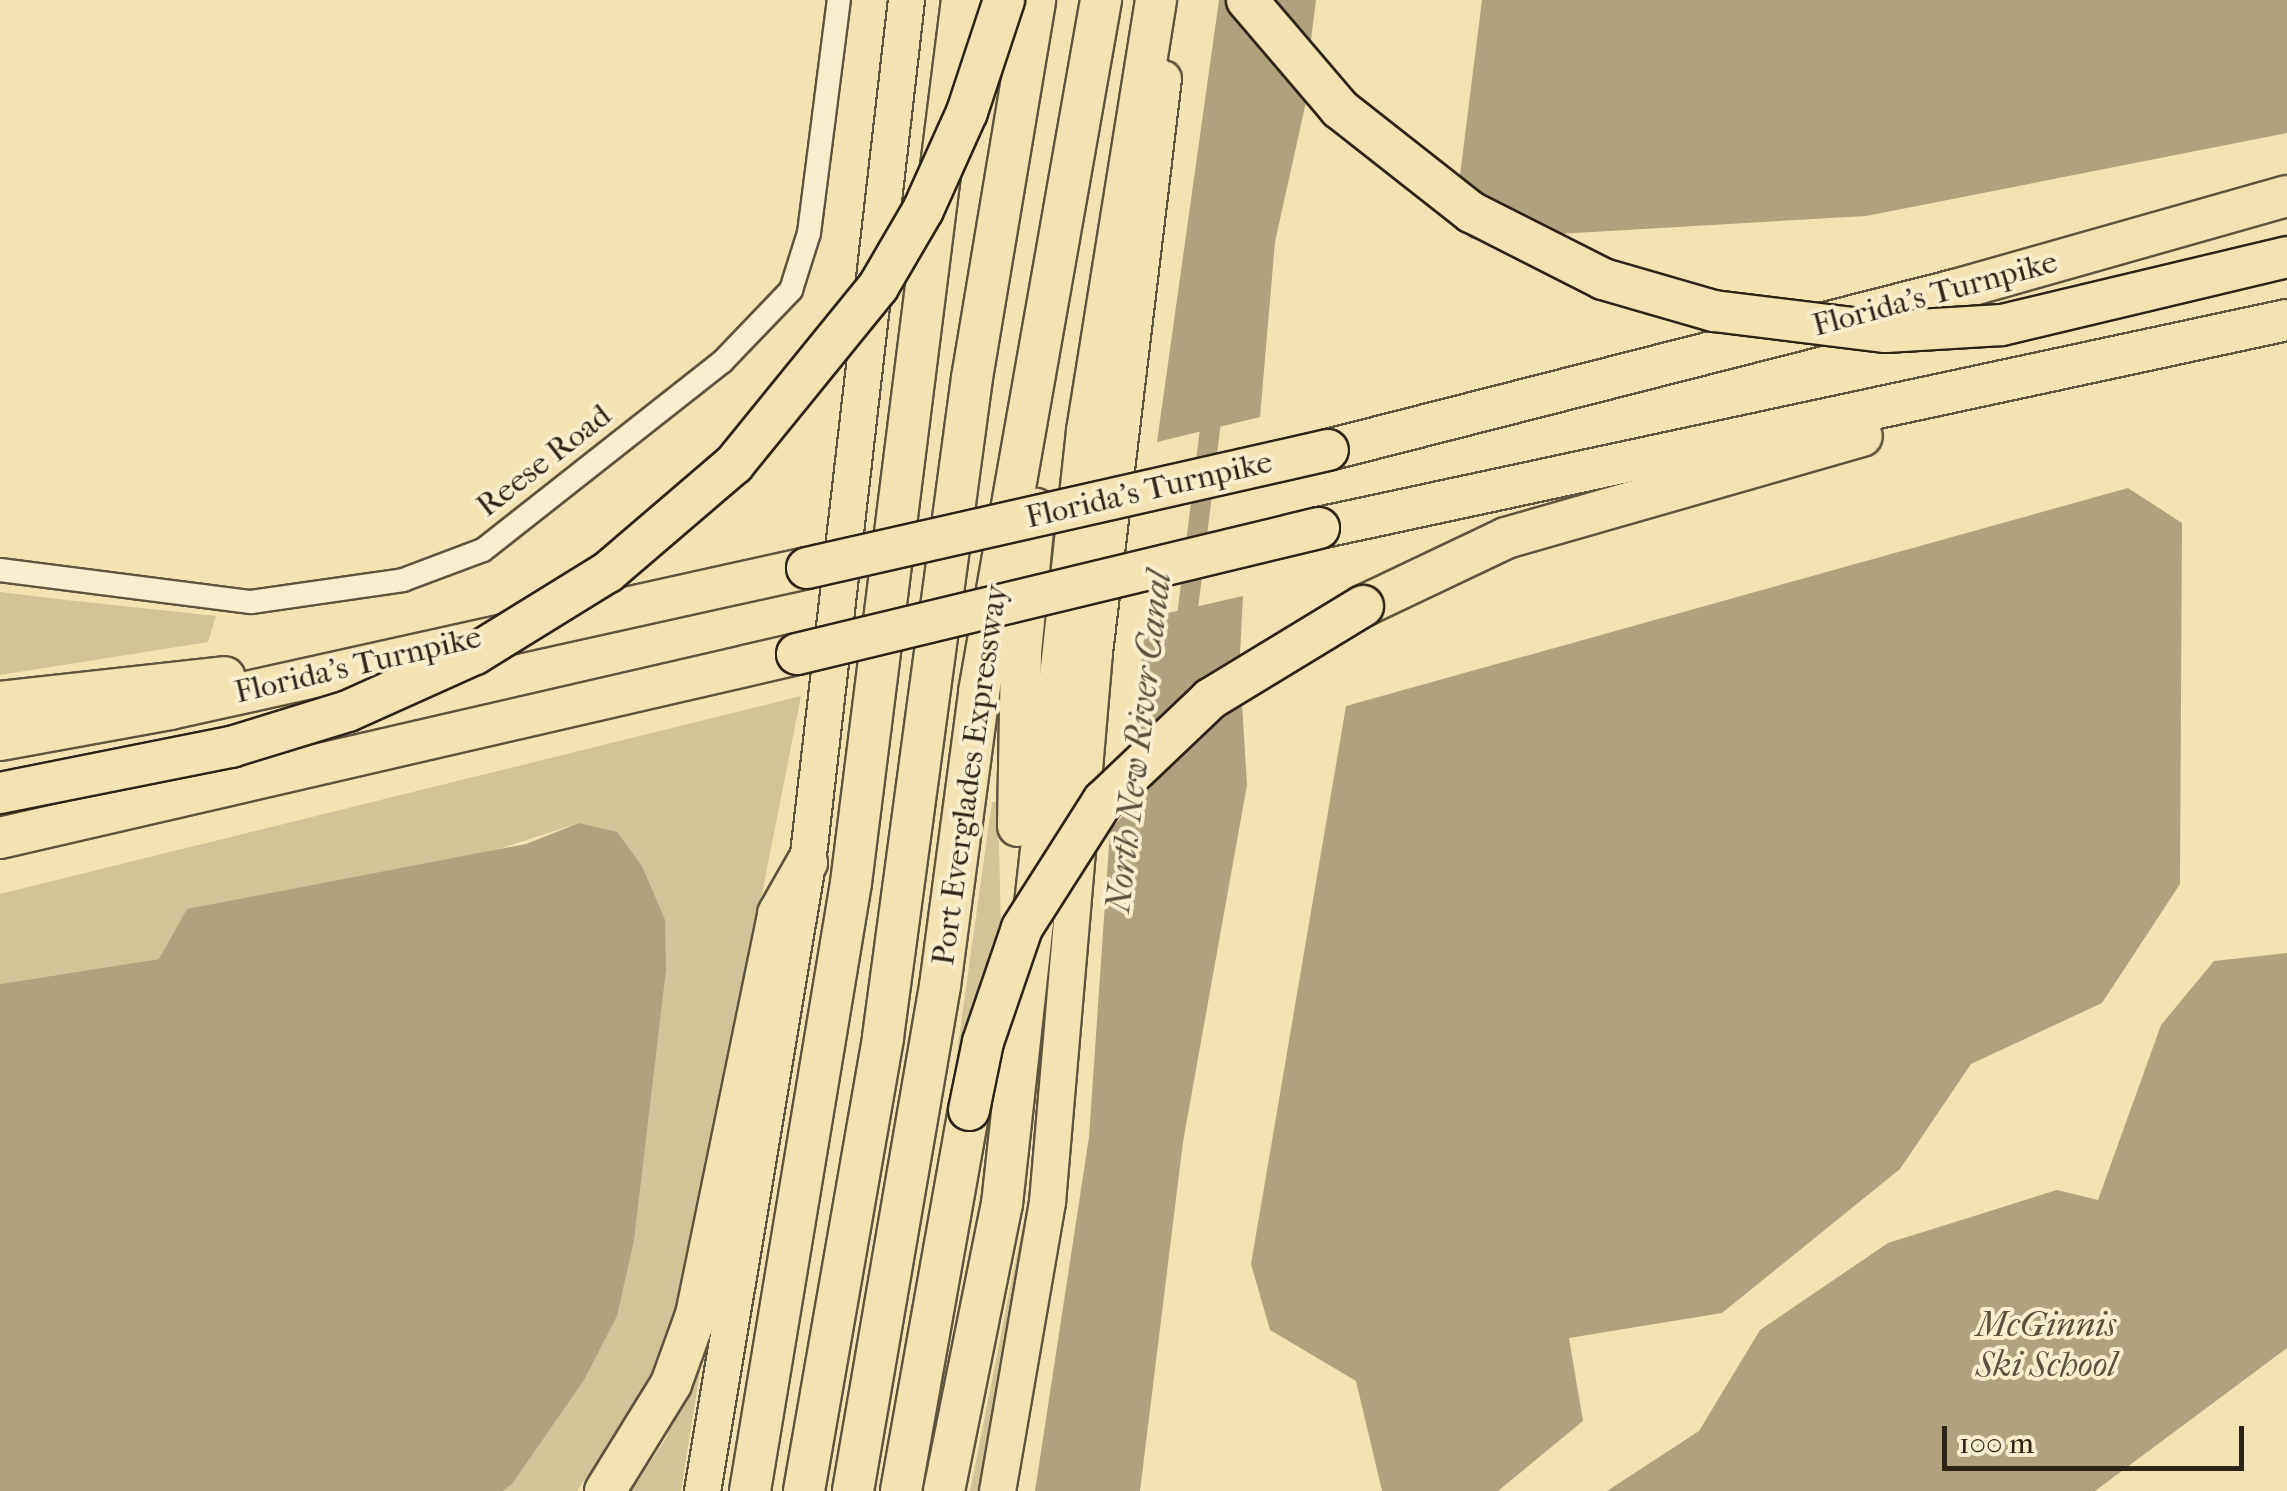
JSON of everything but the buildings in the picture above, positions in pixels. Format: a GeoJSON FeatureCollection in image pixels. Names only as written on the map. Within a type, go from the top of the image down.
{"type":"FeatureCollection","features":[{"type":"Feature","properties":{"kind":"highway"},"geometry":{"type":"LineString","coordinates":[[750,1491],[851,884],[962,0]]}},
{"type":"Feature","properties":{"kind":"highway"},"geometry":{"type":"LineString","coordinates":[[0,793],[232,748],[348,711],[475,654],[620,562],[734,464],[878,287],[923,210],[967,112],[1004,0]]}},
{"type":"Feature","properties":{"kind":"highway"},"geometry":{"type":"LineString","coordinates":[[804,1491],[880,1057],[972,378],[1035,0]]}},
{"type":"Feature","properties":{"kind":"highway","name":"Port Everglades Expressway"},"geometry":{"type":"LineString","coordinates":[[853,1491],[1101,0]]}},
{"type":"Feature","properties":{"kind":"highway"},"geometry":{"type":"LineString","coordinates":[[949,1472],[1002,1204],[1028,923],[1086,432],[1156,0]]}},
{"type":"Feature","properties":{"kind":"highway"},"geometry":{"type":"LineString","coordinates":[[1247,0],[1340,109],[1471,212],[1604,279],[1714,312],[1886,332],[2002,325],[2287,256]]}},
{"type":"Feature","properties":{"kind":"highway","name":"Florida's Turnpike"},"geometry":{"type":"LineString","coordinates":[[0,740],[170,709],[284,680],[807,568],[1328,450],[1918,300],[2287,196]]}},
{"type":"Feature","properties":{"kind":"highway"},"geometry":{"type":"LineString","coordinates":[[1028,923],[1020,891],[1018,707],[1056,254]]}},
{"type":"Feature","properties":{"kind":"highway"},"geometry":{"type":"LineString","coordinates":[[0,838],[252,783],[1319,528],[2287,320]]}},
{"type":"Feature","properties":{"kind":"highway"},"geometry":{"type":"LineString","coordinates":[[900,1491],[982,1042],[1022,928],[1103,800],[1210,699],[1363,606],[1506,538],[1675,494],[2100,362]]}},
{"type":"Feature","properties":{"kind":"highway"},"geometry":{"type":"LineString","coordinates":[[0,702],[206,676],[284,680]]}},
{"type":"Feature","properties":{"kind":"highway"},"geometry":{"type":"LineString","coordinates":[[0,864],[252,783]]}},
{"type":"Feature","properties":{"kind":"highway"},"geometry":{"type":"LineString","coordinates":[[605,1491],[654,1417],[685,1350],[778,914],[807,863]]}},
{"type":"Feature","properties":{"kind":"main road"},"geometry":{"type":"LineString","coordinates":[[702,1491],[807,863],[906,0]]}},
{"type":"Feature","properties":{"kind":"main road"},"geometry":{"type":"LineString","coordinates":[[997,1491],[1048,1202],[1096,633],[1174,0]]}},
{"type":"Feature","properties":{"kind":"street","name":"Reese Road"},"geometry":{"type":"LineString","coordinates":[[0,570],[250,602],[404,580],[483,550],[722,362],[790,290],[809,233],[840,0]]}},
{"type":"Feature","properties":{"kind":"shaded area"},"geometry":{"type":"Polygon","coordinates":[[[0,592],[216,616],[208,642],[0,675],[0,592]]]}},
{"type":"Feature","properties":{"kind":"shaded area"},"geometry":{"type":"Polygon","coordinates":[[[801,696],[686,1280],[667,1340],[633,1411],[577,1491],[503,1491],[584,1379],[579,823],[159,959],[0,984],[0,894],[801,696]]]}},
{"type":"Feature","properties":{"kind":"shaded area"},"geometry":{"type":"Polygon","coordinates":[[[992,802],[998,802],[1001,929],[971,1011],[950,1102],[992,802]]]}},
{"type":"Feature","properties":{"kind":"shaded area"},"geometry":{"type":"Polygon","coordinates":[[[1023,1224],[1010,1324],[979,1491],[970,1491],[1023,1224]]]}},
{"type":"Feature","properties":{"kind":"shaded area"},"geometry":{"type":"Polygon","coordinates":[[[703,1353],[681,1491],[631,1491],[666,1438],[703,1353]]]}},
{"type":"Feature","properties":{"kind":"water"},"geometry":{"type":"Polygon","coordinates":[[[1219,0],[1232,0],[1308,93],[1275,242],[1260,417],[1157,442],[1219,0]]]}},
{"type":"Feature","properties":{"kind":"water"},"geometry":{"type":"Polygon","coordinates":[[[1271,0],[1316,0],[1310,48],[1271,0]]]}},
{"type":"Feature","properties":{"kind":"water"},"geometry":{"type":"Polygon","coordinates":[[[1482,0],[2287,0],[2287,133],[1866,216],[1471,239],[1454,223],[1482,0]]]}},
{"type":"Feature","properties":{"kind":"water"},"geometry":{"type":"Polygon","coordinates":[[[2128,488],[2182,523],[2180,884],[2102,1003],[1971,1064],[1900,1169],[1722,1313],[1569,1338],[1583,1421],[1498,1491],[1382,1491],[1356,1381],[1270,1330],[1251,1264],[1346,706],[2128,488]]]}},
{"type":"Feature","properties":{"kind":"water"},"geometry":{"type":"Polygon","coordinates":[[[1243,596],[1240,654],[1134,739],[1146,618],[1243,596]]]}},
{"type":"Feature","properties":{"kind":"water"},"geometry":{"type":"Polygon","coordinates":[[[1242,703],[1247,785],[1183,1142],[1140,1491],[1035,1491],[1089,1137],[1110,830],[1179,754],[1242,703]]]}},
{"type":"Feature","properties":{"kind":"water"},"geometry":{"type":"Polygon","coordinates":[[[579,823],[617,832],[642,866],[665,920],[666,970],[634,1240],[617,1316],[584,1380],[512,1484],[503,1491],[0,1491],[0,984],[159,959],[187,909],[526,844],[579,823]]]}},
{"type":"Feature","properties":{"kind":"water","name":"McGinnis Ski School"},"geometry":{"type":"Polygon","coordinates":[[[2287,953],[2287,1348],[2095,1491],[1607,1491],[1699,1431],[1760,1330],[1888,1243],[2057,1190],[2098,1200],[2161,1025],[2214,961],[2287,953]]]}},
{"type":"Feature","properties":{"kind":"waterway","name":"North New River Canal"},"geometry":{"type":"LineString","coordinates":[[1185,633],[1213,404]]}}]}
